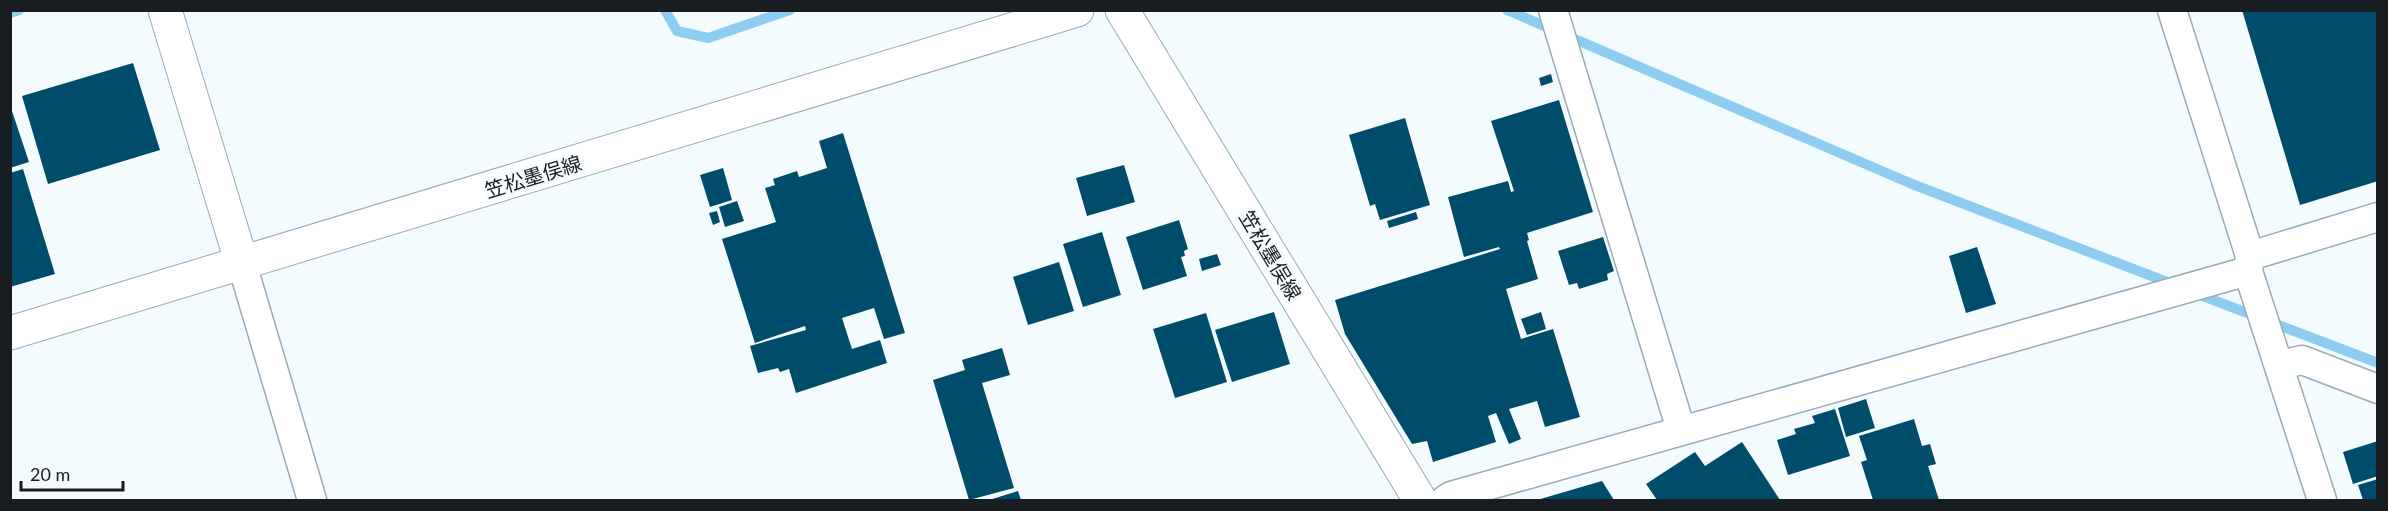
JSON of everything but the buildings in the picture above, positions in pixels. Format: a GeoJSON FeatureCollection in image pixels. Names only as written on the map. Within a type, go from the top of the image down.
{"type":"FeatureCollection","features":[{"type":"Feature","properties":{"kind":"main road"},"geometry":{"type":"LineString","coordinates":[[165,10],[242,264]]}},
{"type":"Feature","properties":{"kind":"main road","name":"笠松墨俣線"},"geometry":{"type":"LineString","coordinates":[[10,333],[1077,10]]}},
{"type":"Feature","properties":{"kind":"main road","name":"笠松墨俣線"},"geometry":{"type":"LineString","coordinates":[[1122,10],[1420,501]]}},
{"type":"Feature","properties":{"kind":"street"},"geometry":{"type":"LineString","coordinates":[[1553,10],[1681,430]]}},
{"type":"Feature","properties":{"kind":"street"},"geometry":{"type":"LineString","coordinates":[[2172,10],[2249,263],[2272,348],[2280,365],[2322,501]]}},
{"type":"Feature","properties":{"kind":"street"},"geometry":{"type":"LineString","coordinates":[[1444,501],[1451,496],[2249,263],[2378,217]]}},
{"type":"Feature","properties":{"kind":"street"},"geometry":{"type":"LineString","coordinates":[[242,264],[312,501]]}},
{"type":"Feature","properties":{"kind":"street"},"geometry":{"type":"LineString","coordinates":[[2280,365],[2302,360],[2378,389]]}},
{"type":"Feature","properties":{"kind":"waterway"},"geometry":{"type":"LineString","coordinates":[[10,13],[19,10]]}},
{"type":"Feature","properties":{"kind":"waterway"},"geometry":{"type":"LineString","coordinates":[[665,10],[677,31],[708,38],[790,10]]}},
{"type":"Feature","properties":{"kind":"waterway"},"geometry":{"type":"LineString","coordinates":[[1507,10],[1912,184],[2175,285]]}},
{"type":"Feature","properties":{"kind":"waterway"},"geometry":{"type":"LineString","coordinates":[[2195,293],[2378,363]]}}]}
